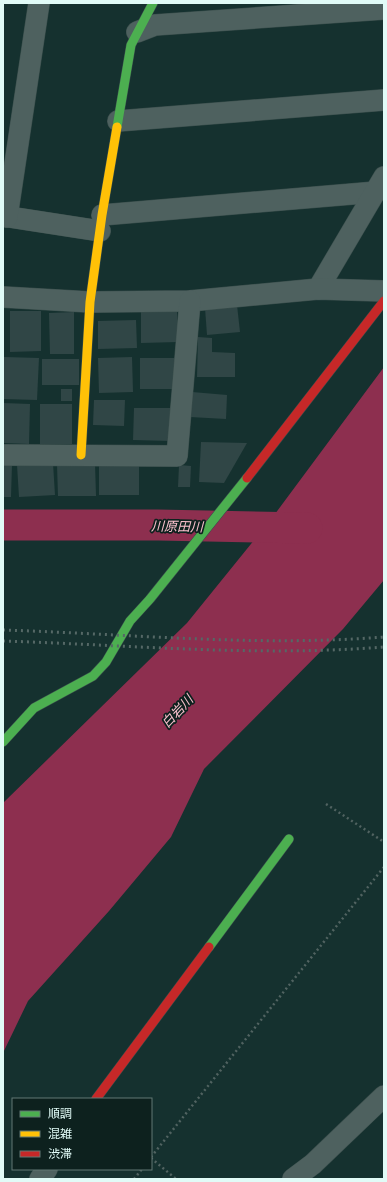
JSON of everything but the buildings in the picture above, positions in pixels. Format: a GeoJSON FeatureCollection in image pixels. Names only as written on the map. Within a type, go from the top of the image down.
{"type":"FeatureCollection","features":[{"type":"Feature","properties":{"kind":"street"},"geometry":{"type":"LineString","coordinates":[[39,3],[5,216],[101,223],[380,185]]}},
{"type":"Feature","properties":{"kind":"street"},"geometry":{"type":"LineString","coordinates":[[81,455],[90,302],[101,223],[131,45],[153,3]]}},
{"type":"Feature","properties":{"kind":"street"},"geometry":{"type":"LineString","coordinates":[[137,32],[155,26],[384,8]]}},
{"type":"Feature","properties":{"kind":"street"},"geometry":{"type":"LineString","coordinates":[[118,121],[384,100]]}},
{"type":"Feature","properties":{"kind":"street"},"geometry":{"type":"LineString","coordinates":[[318,289],[380,185]]}},
{"type":"Feature","properties":{"kind":"street"},"geometry":{"type":"LineString","coordinates":[[3,297],[90,302],[190,301],[318,289],[384,291]]}},
{"type":"Feature","properties":{"kind":"street"},"geometry":{"type":"LineString","coordinates":[[3,455],[177,456],[190,301]]}},
{"type":"Feature","properties":{"kind":"street"},"geometry":{"type":"LineString","coordinates":[[3,742],[34,708],[93,676],[106,662],[130,621],[150,599],[262,460],[384,301]]}},
{"type":"Feature","properties":{"kind":"street"},"geometry":{"type":"LineString","coordinates":[[97,1098],[289,839]]}},
{"type":"Feature","properties":{"kind":"street"},"geometry":{"type":"LineString","coordinates":[[293,1179],[313,1164],[384,1096]]}},
{"type":"Feature","properties":{"kind":"street"},"geometry":{"type":"LineString","coordinates":[[40,1179],[46,1170]]}},
{"type":"Feature","properties":{"kind":"path"},"geometry":{"type":"LineString","coordinates":[[326,804],[384,842]]}},
{"type":"Feature","properties":{"kind":"path"},"geometry":{"type":"LineString","coordinates":[[152,1157],[384,867]]}},
{"type":"Feature","properties":{"kind":"path"},"geometry":{"type":"LineString","coordinates":[[152,1159],[176,1179]]}},
{"type":"Feature","properties":{"kind":"path"},"geometry":{"type":"LineString","coordinates":[[134,1179],[141,1170]]}},
{"type":"Feature","properties":{"kind":"water","name":"白岩川"},"geometry":{"type":"Polygon","coordinates":[[[384,367],[384,580],[343,629],[204,769],[171,837],[109,911],[28,1001],[3,1053],[3,803],[187,623],[272,518],[384,367]]]}},
{"type":"Feature","properties":{"kind":"waterway","name":"川原田川"},"geometry":{"type":"LineString","coordinates":[[3,525],[158,525],[307,528]]}},
{"type":"Feature","properties":{"kind":"railway"},"geometry":{"type":"LineString","coordinates":[[3,630],[194,639],[289,641],[384,637]]}},
{"type":"Feature","properties":{"kind":"railway"},"geometry":{"type":"LineString","coordinates":[[3,641],[241,651],[336,650],[384,647]]}},
{"type":"Feature","properties":{"kind":"traffic: fast"},"geometry":{"type":"LineString","coordinates":[[117,127],[131,45],[153,3]]}},
{"type":"Feature","properties":{"kind":"traffic: fast"},"geometry":{"type":"LineString","coordinates":[[3,742],[34,708],[93,676],[106,662],[130,621],[150,599],[247,478]]}},
{"type":"Feature","properties":{"kind":"traffic: fast"},"geometry":{"type":"LineString","coordinates":[[209,947],[289,839]]}},
{"type":"Feature","properties":{"kind":"traffic: slow"},"geometry":{"type":"LineString","coordinates":[[81,455],[90,302],[102,215],[117,127]]}},
{"type":"Feature","properties":{"kind":"traffic: jam"},"geometry":{"type":"LineString","coordinates":[[247,478],[384,301]]}},
{"type":"Feature","properties":{"kind":"traffic: jam"},"geometry":{"type":"LineString","coordinates":[[97,1098],[209,947]]}}]}
